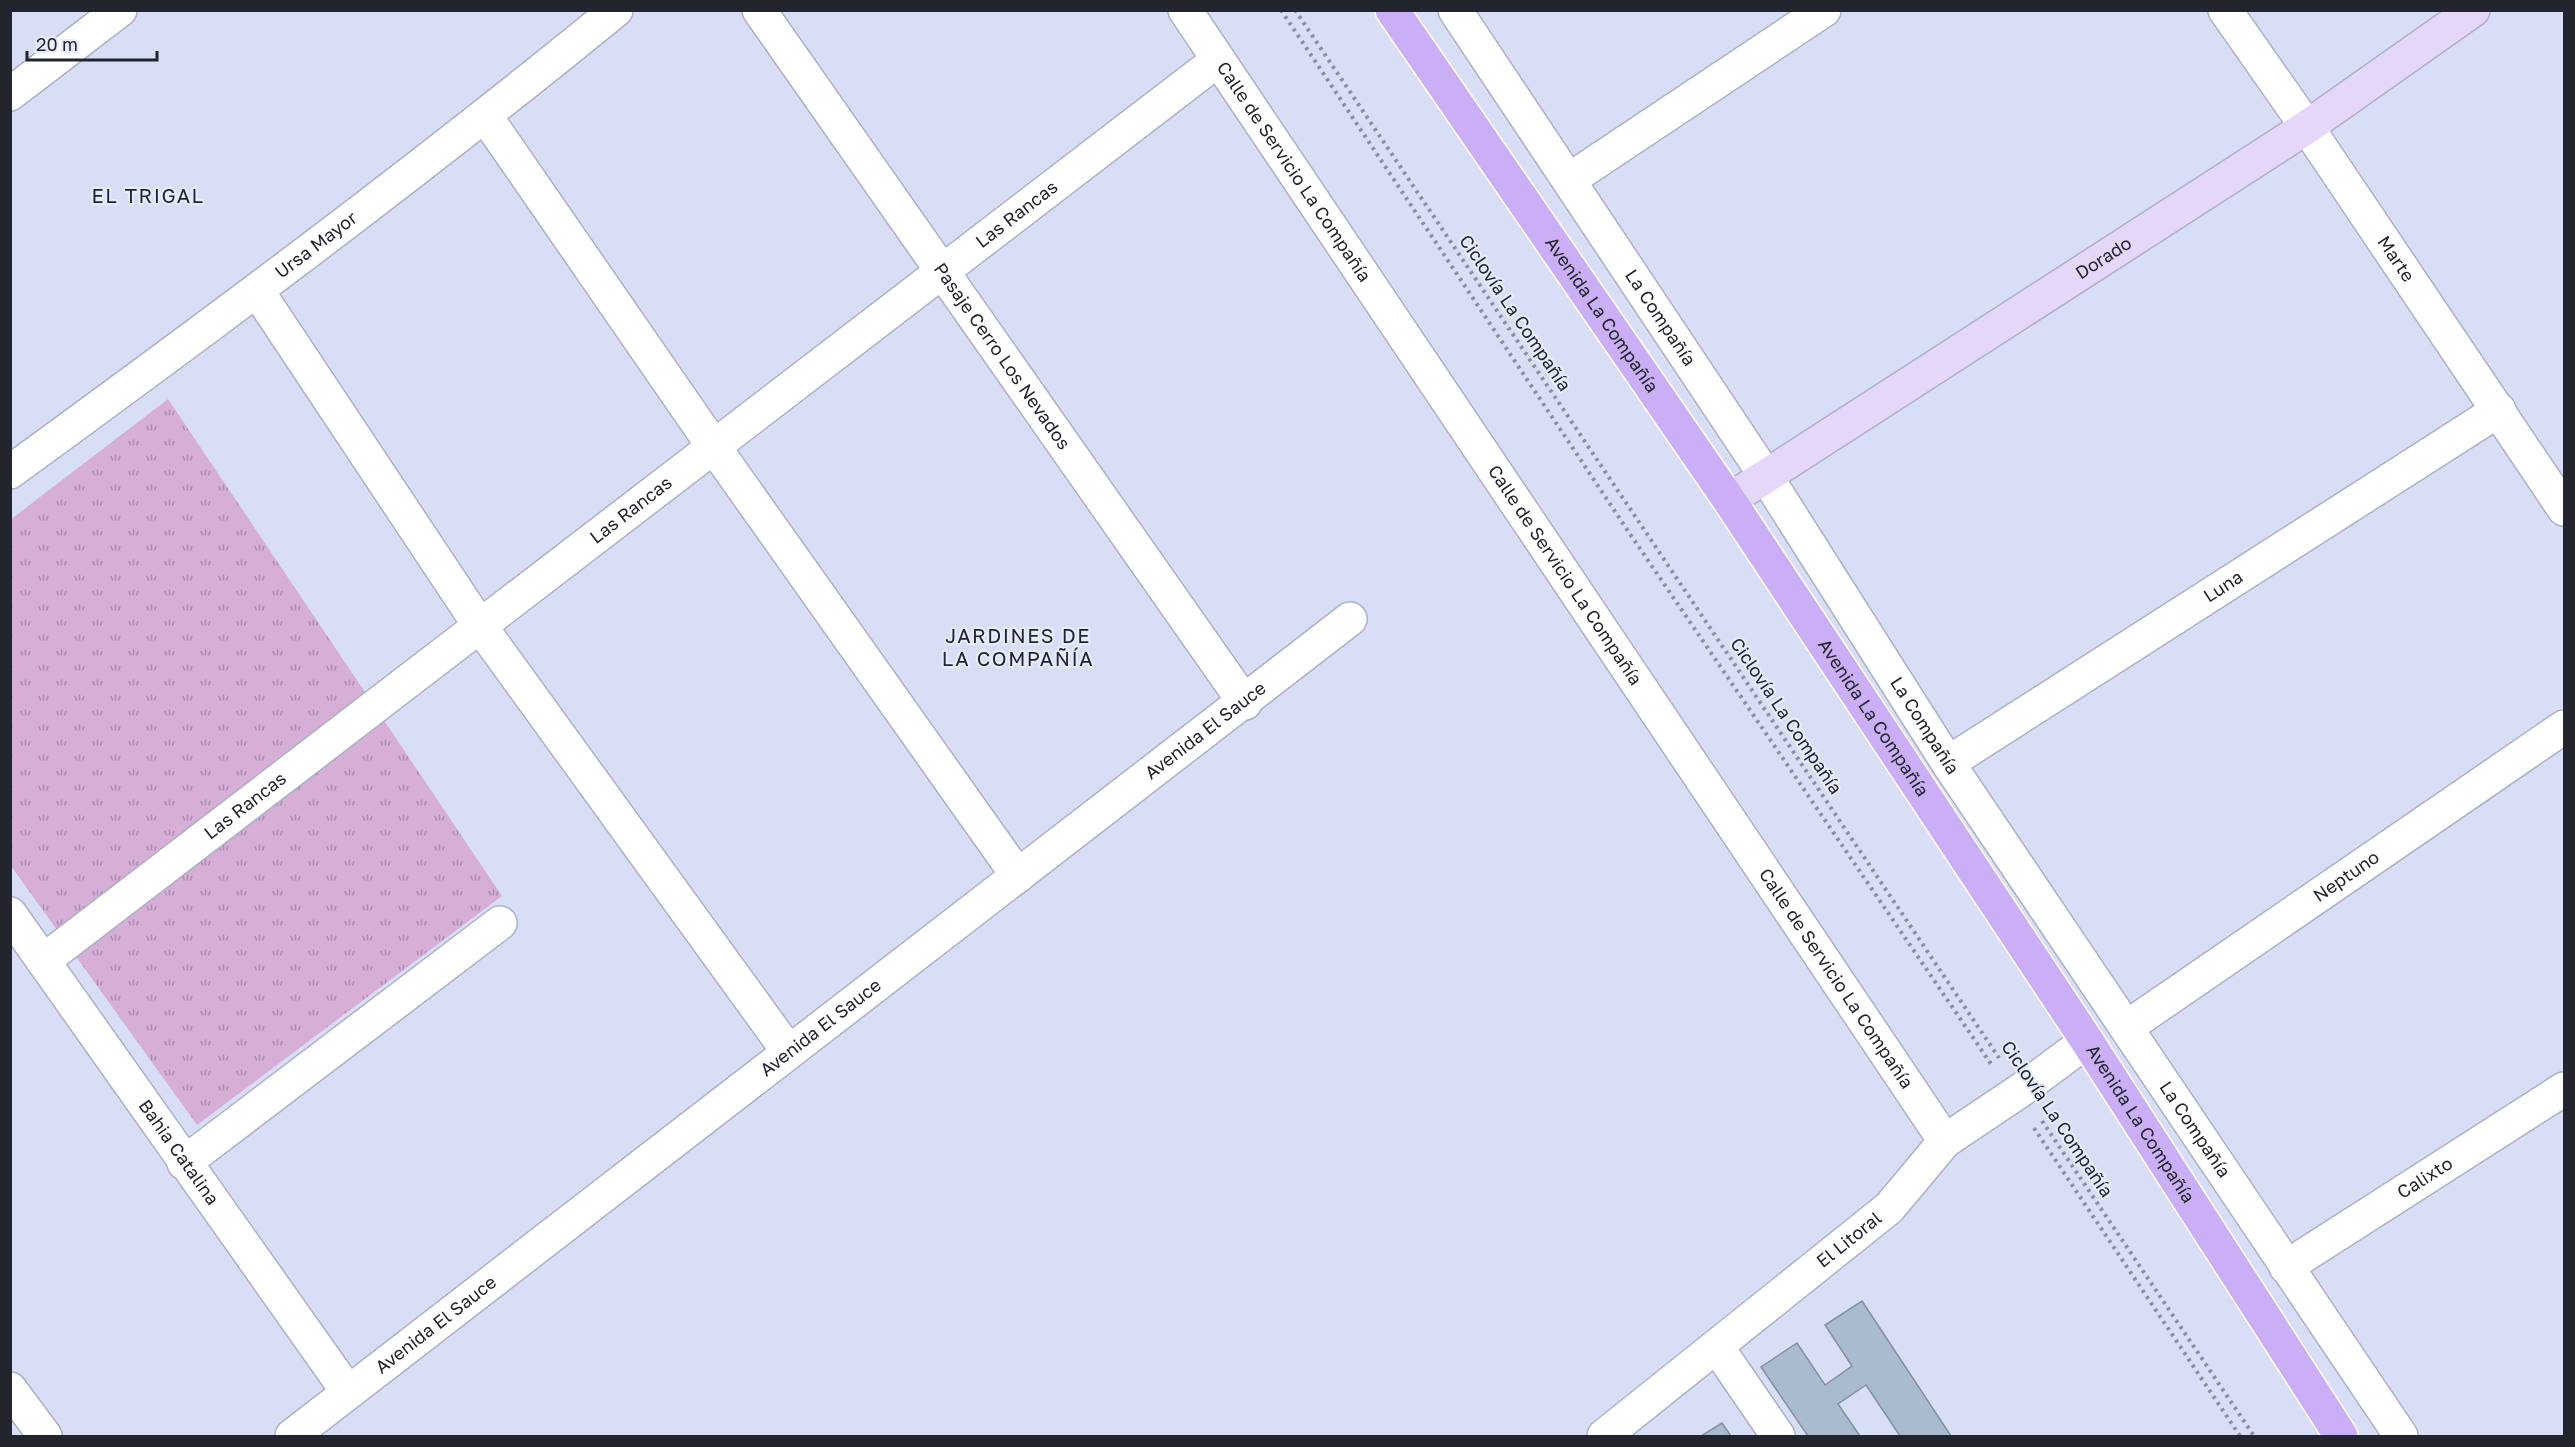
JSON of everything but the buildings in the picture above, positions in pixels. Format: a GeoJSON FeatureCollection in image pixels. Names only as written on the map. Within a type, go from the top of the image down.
{"type":"FeatureCollection","features":[{"type":"Feature","properties":{"kind":"main road","name":"Avenida La Compañía"},"geometry":{"type":"LineString","coordinates":[[1392,10],[1729,500],[2088,1041],[2341,1437]]}},
{"type":"Feature","properties":{"kind":"street"},"geometry":{"type":"LineString","coordinates":[[10,94],[120,10]]}},
{"type":"Feature","properties":{"kind":"street","name":"Ursa Mayor"},"geometry":{"type":"LineString","coordinates":[[10,472],[258,292],[486,117],[616,10]]}},
{"type":"Feature","properties":{"kind":"street","name":"Pasaje Cerro Los Nevados"},"geometry":{"type":"LineString","coordinates":[[759,10],[1245,703]]}},
{"type":"Feature","properties":{"kind":"street","name":"Calle de Servicio La Compañía"},"geometry":{"type":"LineString","coordinates":[[1185,10],[1945,1141]]}},
{"type":"Feature","properties":{"kind":"street","name":"La Compañía"},"geometry":{"type":"LineString","coordinates":[[1455,10],[1767,478],[1948,763],[2401,1437]]}},
{"type":"Feature","properties":{"kind":"street"},"geometry":{"type":"LineString","coordinates":[[1569,180],[1824,10]]}},
{"type":"Feature","properties":{"kind":"street","name":"Marte"},"geometry":{"type":"LineString","coordinates":[[2225,10],[2307,126],[2565,509]]}},
{"type":"Feature","properties":{"kind":"street","name":"Dorado"},"geometry":{"type":"LineString","coordinates":[[1729,500],[1767,478],[2307,126],[2473,10]]}},
{"type":"Feature","properties":{"kind":"street","name":"Las Rancas"},"geometry":{"type":"LineString","coordinates":[[44,961],[1218,60]]}},
{"type":"Feature","properties":{"kind":"street"},"geometry":{"type":"LineString","coordinates":[[486,117],[714,447],[1018,876]]}},
{"type":"Feature","properties":{"kind":"street"},"geometry":{"type":"LineString","coordinates":[[258,292],[480,627],[788,1051]]}},
{"type":"Feature","properties":{"kind":"street","name":"Luna"},"geometry":{"type":"LineString","coordinates":[[1948,763],[2499,410]]}},
{"type":"Feature","properties":{"kind":"street","name":"Avenida El Sauce"},"geometry":{"type":"LineString","coordinates":[[292,1437],[788,1051],[1245,703],[1350,619]]}},
{"type":"Feature","properties":{"kind":"street","name":"Neptuno"},"geometry":{"type":"LineString","coordinates":[[2127,1027],[2565,727]]}},
{"type":"Feature","properties":{"kind":"street","name":"Bahia Catalina"},"geometry":{"type":"LineString","coordinates":[[10,914],[348,1392]]}},
{"type":"Feature","properties":{"kind":"street"},"geometry":{"type":"LineString","coordinates":[[184,1162],[500,923]]}},
{"type":"Feature","properties":{"kind":"street","name":"El Litoral"},"geometry":{"type":"LineString","coordinates":[[1604,1437],[1889,1208],[1945,1141],[2017,1093],[2088,1041]]}},
{"type":"Feature","properties":{"kind":"street","name":"Calixto"},"geometry":{"type":"LineString","coordinates":[[2286,1267],[2565,1089]]}},
{"type":"Feature","properties":{"kind":"street"},"geometry":{"type":"LineString","coordinates":[[1717,1347],[1778,1437]]}},
{"type":"Feature","properties":{"kind":"street"},"geometry":{"type":"LineString","coordinates":[[10,1389],[45,1437]]}},
{"type":"Feature","properties":{"kind":"path"},"geometry":{"type":"LineString","coordinates":[[1281,10],[1628,531],[2017,1093],[2240,1437]]}},
{"type":"Feature","properties":{"kind":"path","name":"Ciclovía La Compañía"},"geometry":{"type":"LineString","coordinates":[[1295,10],[2017,1093],[2254,1437]]}},
{"type":"Feature","properties":{"kind":"green space"},"geometry":{"type":"Polygon","coordinates":[[[168,399],[502,896],[197,1125],[11,866],[10,520],[168,399]]]}},
{"type":"Feature","properties":{"kind":"district","name":"EL TRIGAL"},"geometry":{"type":"Point","coordinates":[148,196]}},
{"type":"Feature","properties":{"kind":"district","name":"JARDINES DE LA COMPAÑÍA"},"geometry":{"type":"Point","coordinates":[1018,648]}}]}
